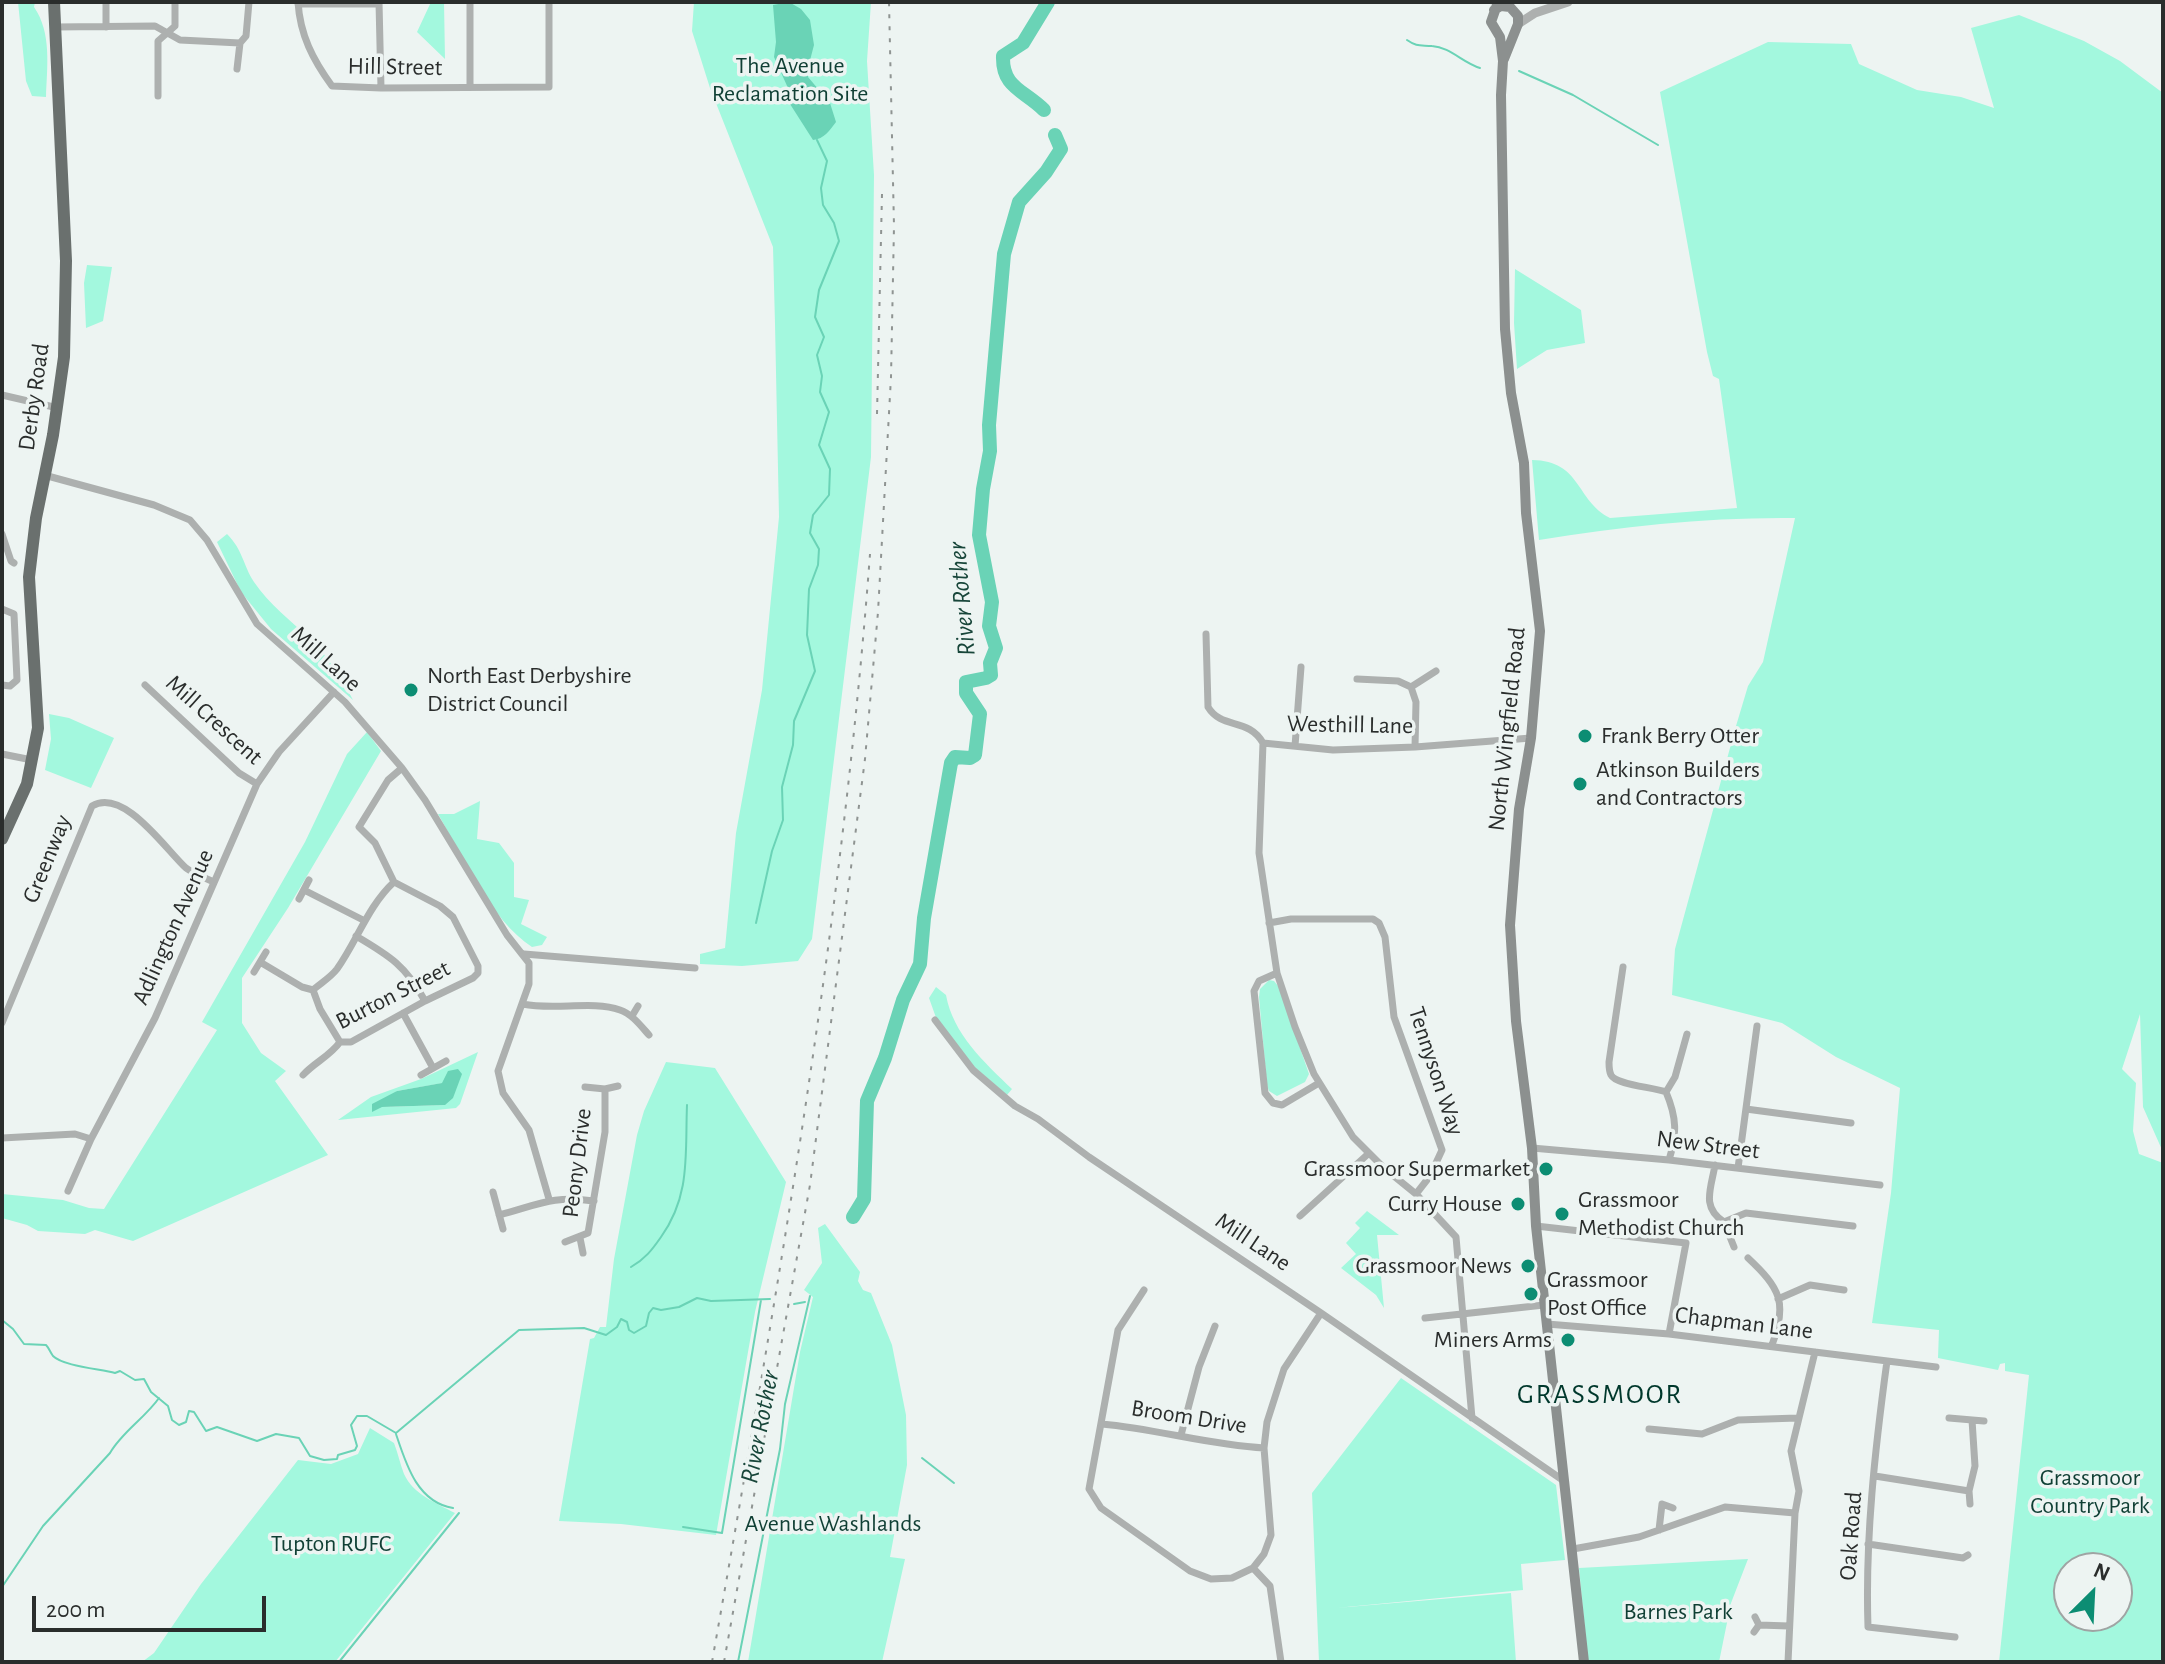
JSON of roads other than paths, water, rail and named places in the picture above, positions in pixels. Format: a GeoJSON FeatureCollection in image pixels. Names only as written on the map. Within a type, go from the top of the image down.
{"type":"FeatureCollection","features":[{"type":"Feature","properties":{"kind":"highway","name":"Derby Road"},"geometry":{"type":"LineString","coordinates":[[2,839],[27,784],[38,728],[29,577],[64,357],[67,297],[54,2]]}},
{"type":"Feature","properties":{"kind":"main road"},"geometry":{"type":"LineString","coordinates":[[1496,6],[1511,6],[1516,27],[1506,34],[1498,32],[1491,22],[1496,6]]}},
{"type":"Feature","properties":{"kind":"main road","name":"North Wingfield Road"},"geometry":{"type":"LineString","coordinates":[[1503,61],[1516,27]]}},
{"type":"Feature","properties":{"kind":"main road","name":"North Wingfield Road"},"geometry":{"type":"LineString","coordinates":[[1498,32],[1503,61],[1505,329],[1511,393],[1524,463],[1526,513],[1540,631],[1531,738],[1519,809],[1510,925],[1516,1021],[1532,1148],[1536,1226],[1584,1662]]}},
{"type":"Feature","properties":{"kind":"street"},"geometry":{"type":"LineString","coordinates":[[106,2],[106,27]]}},
{"type":"Feature","properties":{"kind":"street"},"geometry":{"type":"LineString","coordinates":[[158,96],[158,41],[175,26],[175,2]]}},
{"type":"Feature","properties":{"kind":"street"},"geometry":{"type":"LineString","coordinates":[[237,69],[240,43],[246,36],[249,2]]}},
{"type":"Feature","properties":{"kind":"street"},"geometry":{"type":"LineString","coordinates":[[470,2],[470,87]]}},
{"type":"Feature","properties":{"kind":"street","name":"Hill Street"},"geometry":{"type":"LineString","coordinates":[[298,3],[301,29],[315,63],[332,86],[381,88],[549,87],[549,2]]}},
{"type":"Feature","properties":{"kind":"street"},"geometry":{"type":"LineString","coordinates":[[1516,27],[1535,13],[1568,2]]}},
{"type":"Feature","properties":{"kind":"street"},"geometry":{"type":"LineString","coordinates":[[298,3],[379,3],[381,88]]}},
{"type":"Feature","properties":{"kind":"street"},"geometry":{"type":"LineString","coordinates":[[1511,6],[1535,13]]}},
{"type":"Feature","properties":{"kind":"street"},"geometry":{"type":"LineString","coordinates":[[55,27],[155,26],[180,40],[240,43]]}},
{"type":"Feature","properties":{"kind":"street"},"geometry":{"type":"LineString","coordinates":[[2,395],[58,408]]}},
{"type":"Feature","properties":{"kind":"street","name":"Mill Lane"},"geometry":{"type":"LineString","coordinates":[[44,475],[154,505],[190,520],[207,540],[257,624],[334,692],[402,768],[425,800],[507,935],[524,954]]}},
{"type":"Feature","properties":{"kind":"street"},"geometry":{"type":"LineString","coordinates":[[2,534],[14,563]]}},
{"type":"Feature","properties":{"kind":"street"},"geometry":{"type":"LineString","coordinates":[[2,609],[14,614],[17,680],[10,686],[2,685]]}},
{"type":"Feature","properties":{"kind":"street","name":"Westhill Lane"},"geometry":{"type":"LineString","coordinates":[[1206,634],[1208,707],[1214,716],[1247,725],[1257,732],[1263,743],[1333,750],[1531,738]]}},
{"type":"Feature","properties":{"kind":"street"},"geometry":{"type":"LineString","coordinates":[[1295,746],[1301,667]]}},
{"type":"Feature","properties":{"kind":"street"},"geometry":{"type":"LineString","coordinates":[[1411,687],[1436,671]]}},
{"type":"Feature","properties":{"kind":"street"},"geometry":{"type":"LineString","coordinates":[[1357,679],[1398,681],[1411,687],[1416,702],[1415,747]]}},
{"type":"Feature","properties":{"kind":"street","name":"Mill Crescent"},"geometry":{"type":"LineString","coordinates":[[145,685],[239,773],[257,784]]}},
{"type":"Feature","properties":{"kind":"street","name":"Adlington Avenue"},"geometry":{"type":"LineString","coordinates":[[68,1191],[91,1139],[155,1018],[257,784],[279,752],[334,692]]}},
{"type":"Feature","properties":{"kind":"street"},"geometry":{"type":"LineString","coordinates":[[1263,743],[1259,853],[1277,973],[1295,1027],[1319,1083],[1353,1137],[1368,1154],[1416,1194],[1456,1237],[1472,1418]]}},
{"type":"Feature","properties":{"kind":"street"},"geometry":{"type":"LineString","coordinates":[[2,754],[32,760]]}},
{"type":"Feature","properties":{"kind":"street"},"geometry":{"type":"LineString","coordinates":[[313,990],[336,971],[365,921],[394,882],[375,843],[359,827],[388,780],[402,768]]}},
{"type":"Feature","properties":{"kind":"street","name":"Greenway"},"geometry":{"type":"LineString","coordinates":[[2,1023],[92,806],[97,803],[112,805],[127,811],[142,821],[187,869],[214,882]]}},
{"type":"Feature","properties":{"kind":"street"},"geometry":{"type":"LineString","coordinates":[[299,899],[309,880]]}},
{"type":"Feature","properties":{"kind":"street","name":"Burton Street"},"geometry":{"type":"LineString","coordinates":[[303,1075],[314,1063],[334,1051],[340,1042],[351,1042],[478,973],[478,966],[453,917],[394,882]]}},
{"type":"Feature","properties":{"kind":"street"},"geometry":{"type":"LineString","coordinates":[[304,890],[365,921]]}},
{"type":"Feature","properties":{"kind":"street","name":"Tennyson Way"},"geometry":{"type":"LineString","coordinates":[[1269,923],[1291,919],[1373,919],[1379,923],[1385,937],[1394,1017],[1442,1150],[1430,1176],[1416,1194]]}},
{"type":"Feature","properties":{"kind":"street"},"geometry":{"type":"LineString","coordinates":[[356,936],[395,960],[411,977],[425,1001]]}},
{"type":"Feature","properties":{"kind":"street"},"geometry":{"type":"LineString","coordinates":[[254,972],[266,952]]}},
{"type":"Feature","properties":{"kind":"street"},"geometry":{"type":"LineString","coordinates":[[549,1199],[529,1130],[499,1084],[500,1059],[523,1004],[531,972],[524,954],[695,968]]}},
{"type":"Feature","properties":{"kind":"street"},"geometry":{"type":"LineString","coordinates":[[260,962],[302,987],[313,990]]}},
{"type":"Feature","properties":{"kind":"street"},"geometry":{"type":"LineString","coordinates":[[1623,967],[1609,1062],[1611,1076],[1618,1083],[1653,1087],[1666,1092],[1675,1113],[1676,1135],[1669,1160]]}},
{"type":"Feature","properties":{"kind":"street"},"geometry":{"type":"LineString","coordinates":[[1277,973],[1259,981],[1254,991],[1265,1093],[1273,1103],[1282,1105],[1319,1083]]}},
{"type":"Feature","properties":{"kind":"street"},"geometry":{"type":"LineString","coordinates":[[313,990],[320,1009],[340,1042]]}},
{"type":"Feature","properties":{"kind":"street"},"geometry":{"type":"LineString","coordinates":[[523,1004],[545,1009],[596,1006],[619,1009],[632,1016],[649,1035]]}},
{"type":"Feature","properties":{"kind":"street"},"geometry":{"type":"LineString","coordinates":[[632,1016],[638,1006]]}},
{"type":"Feature","properties":{"kind":"street"},"geometry":{"type":"LineString","coordinates":[[403,1013],[433,1068]]}},
{"type":"Feature","properties":{"kind":"street","name":"Mill Lane"},"geometry":{"type":"LineString","coordinates":[[935,1020],[973,1070],[1015,1106],[1564,1481]]}},
{"type":"Feature","properties":{"kind":"street"},"geometry":{"type":"LineString","coordinates":[[1738,1168],[1757,1026]]}},
{"type":"Feature","properties":{"kind":"street"},"geometry":{"type":"LineString","coordinates":[[1666,1092],[1675,1077],[1687,1034]]}},
{"type":"Feature","properties":{"kind":"street"},"geometry":{"type":"LineString","coordinates":[[421,1075],[446,1061]]}},
{"type":"Feature","properties":{"kind":"street","name":"Peony Drive"},"geometry":{"type":"LineString","coordinates":[[585,1087],[605,1089],[618,1086]]}},
{"type":"Feature","properties":{"kind":"street","name":"Peony Drive"},"geometry":{"type":"LineString","coordinates":[[565,1242],[588,1233],[605,1132],[605,1089]]}},
{"type":"Feature","properties":{"kind":"street"},"geometry":{"type":"LineString","coordinates":[[1746,1109],[1851,1123]]}},
{"type":"Feature","properties":{"kind":"street"},"geometry":{"type":"LineString","coordinates":[[2,1138],[75,1134],[91,1139]]}},
{"type":"Feature","properties":{"kind":"street","name":"New Street"},"geometry":{"type":"LineString","coordinates":[[1532,1148],[1669,1160],[1880,1185]]}},
{"type":"Feature","properties":{"kind":"street"},"geometry":{"type":"LineString","coordinates":[[1300,1216],[1368,1154]]}},
{"type":"Feature","properties":{"kind":"street"},"geometry":{"type":"LineString","coordinates":[[1715,1165],[1709,1205],[1713,1215],[1724,1222],[1734,1247]]}},
{"type":"Feature","properties":{"kind":"street"},"geometry":{"type":"LineString","coordinates":[[493,1192],[503,1229]]}},
{"type":"Feature","properties":{"kind":"street"},"geometry":{"type":"LineString","coordinates":[[499,1215],[549,1199],[594,1201]]}},
{"type":"Feature","properties":{"kind":"street"},"geometry":{"type":"LineString","coordinates":[[1724,1222],[1746,1213],[1853,1226]]}},
{"type":"Feature","properties":{"kind":"street"},"geometry":{"type":"LineString","coordinates":[[1536,1226],[1686,1243],[1669,1334]]}},
{"type":"Feature","properties":{"kind":"street","name":"Peony Drive"},"geometry":{"type":"LineString","coordinates":[[580,1238],[583,1253]]}},
{"type":"Feature","properties":{"kind":"street"},"geometry":{"type":"LineString","coordinates":[[1748,1258],[1772,1283],[1781,1306],[1781,1322],[1772,1345]]}},
{"type":"Feature","properties":{"kind":"street"},"geometry":{"type":"LineString","coordinates":[[1778,1299],[1810,1285],[1844,1290]]}},
{"type":"Feature","properties":{"kind":"street"},"geometry":{"type":"LineString","coordinates":[[1144,1290],[1118,1330],[1089,1489],[1101,1508],[1200,1576],[1232,1578],[1253,1568],[1264,1554],[1271,1535],[1264,1448]]}},
{"type":"Feature","properties":{"kind":"street"},"geometry":{"type":"LineString","coordinates":[[1425,1318],[1544,1305]]}},
{"type":"Feature","properties":{"kind":"street","name":"Broom Drive"},"geometry":{"type":"LineString","coordinates":[[1102,1424],[1149,1428],[1227,1446],[1264,1448],[1267,1422],[1284,1369],[1321,1313]]}},
{"type":"Feature","properties":{"kind":"street","name":"Chapman Lane"},"geometry":{"type":"LineString","coordinates":[[1547,1324],[1772,1345],[1936,1367]]}},
{"type":"Feature","properties":{"kind":"street"},"geometry":{"type":"LineString","coordinates":[[1181,1435],[1199,1367],[1215,1326]]}},
{"type":"Feature","properties":{"kind":"street"},"geometry":{"type":"LineString","coordinates":[[1788,1662],[1795,1513],[1799,1491],[1791,1451],[1815,1352]]}},
{"type":"Feature","properties":{"kind":"street","name":"Oak Road"},"geometry":{"type":"LineString","coordinates":[[1887,1361],[1873,1458],[1875,1476],[1868,1544],[1868,1627],[1955,1637]]}},
{"type":"Feature","properties":{"kind":"street"},"geometry":{"type":"LineString","coordinates":[[1649,1429],[1702,1434],[1738,1420],[1797,1418]]}},
{"type":"Feature","properties":{"kind":"street"},"geometry":{"type":"LineString","coordinates":[[1949,1418],[1984,1421]]}},
{"type":"Feature","properties":{"kind":"street"},"geometry":{"type":"LineString","coordinates":[[1970,1504],[1969,1491],[1975,1466],[1972,1420]]}},
{"type":"Feature","properties":{"kind":"street"},"geometry":{"type":"LineString","coordinates":[[1875,1476],[1969,1491]]}},
{"type":"Feature","properties":{"kind":"street"},"geometry":{"type":"LineString","coordinates":[[1659,1530],[1657,1523],[1662,1504],[1673,1508]]}},
{"type":"Feature","properties":{"kind":"street"},"geometry":{"type":"LineString","coordinates":[[1573,1549],[1609,1545],[1725,1507],[1795,1513]]}},
{"type":"Feature","properties":{"kind":"street"},"geometry":{"type":"LineString","coordinates":[[1868,1544],[1963,1558],[1968,1555]]}},
{"type":"Feature","properties":{"kind":"street"},"geometry":{"type":"LineString","coordinates":[[1253,1568],[1270,1586],[1281,1662]]}},
{"type":"Feature","properties":{"kind":"street"},"geometry":{"type":"LineString","coordinates":[[1756,1625],[1789,1626]]}},
{"type":"Feature","properties":{"kind":"street"},"geometry":{"type":"LineString","coordinates":[[1273,1653],[1278,1645]]}},
{"type":"Feature","properties":{"kind":"waterway","name":"River Rother"},"geometry":{"type":"LineString","coordinates":[[1044,110],[1010,82],[1003,56],[1023,43],[1048,2]]}},
{"type":"Feature","properties":{"kind":"waterway"},"geometry":{"type":"LineString","coordinates":[[1407,40],[1416,45],[1445,49],[1480,68]]}},
{"type":"Feature","properties":{"kind":"waterway"},"geometry":{"type":"LineString","coordinates":[[1519,71],[1573,95],[1658,145]]}},
{"type":"Feature","properties":{"kind":"waterway","name":"River Rother"},"geometry":{"type":"LineString","coordinates":[[853,1217],[864,1199],[867,1101],[885,1058],[903,1000],[920,964],[924,918],[951,763],[955,757],[970,758],[975,755],[980,714],[966,693],[966,682],[991,675],[990,663],[996,648],[989,626],[992,602],[979,535],[990,451],[989,425],[1004,254],[1019,202],[1046,172],[1061,149],[1055,135]]}},
{"type":"Feature","properties":{"kind":"waterway"},"geometry":{"type":"LineString","coordinates":[[756,923],[772,851],[783,820],[782,787],[793,745],[794,721],[815,671],[807,635],[809,589],[818,565],[819,549],[810,533],[813,515],[829,495],[830,469],[819,445],[829,412],[820,392],[822,376],[817,355],[824,337],[815,317],[819,290],[839,241],[834,223],[823,205],[821,188],[827,161],[817,140]]}},
{"type":"Feature","properties":{"kind":"waterway"},"geometry":{"type":"LineString","coordinates":[[631,1267],[654,1246],[677,1206],[686,1157],[687,1105]]}},
{"type":"Feature","properties":{"kind":"waterway","name":"River Rother"},"geometry":{"type":"LineString","coordinates":[[738,1662],[780,1449],[785,1404],[810,1296]]}},
{"type":"Feature","properties":{"kind":"waterway"},"geometry":{"type":"LineString","coordinates":[[2,1320],[24,1344],[46,1345],[53,1356],[65,1362],[115,1373],[120,1371],[135,1380],[144,1379],[151,1392],[168,1406],[172,1420],[179,1425],[186,1422],[189,1411],[194,1412],[206,1431],[217,1427],[257,1441],[276,1434],[299,1438],[310,1456],[324,1460],[337,1459],[338,1455],[355,1450],[357,1446],[351,1425],[357,1416],[367,1416],[396,1433],[519,1330],[584,1328],[606,1335],[617,1327],[621,1319],[634,1333],[646,1326],[653,1308],[679,1307],[697,1298],[711,1301],[770,1299]]}},
{"type":"Feature","properties":{"kind":"waterway"},"geometry":{"type":"LineString","coordinates":[[683,1527],[722,1533],[761,1300]]}},
{"type":"Feature","properties":{"kind":"waterway"},"geometry":{"type":"LineString","coordinates":[[794,1304],[805,1302]]}},
{"type":"Feature","properties":{"kind":"waterway"},"geometry":{"type":"LineString","coordinates":[[2,1587],[43,1526],[159,1398]]}},
{"type":"Feature","properties":{"kind":"waterway"},"geometry":{"type":"LineString","coordinates":[[396,1434],[409,1469],[422,1490],[430,1498],[453,1508]]}},
{"type":"Feature","properties":{"kind":"waterway"},"geometry":{"type":"LineString","coordinates":[[922,1458],[954,1483]]}},
{"type":"Feature","properties":{"kind":"waterway"},"geometry":{"type":"LineString","coordinates":[[339,1662],[459,1513]]}},
{"type":"Feature","properties":{"kind":"railway"},"geometry":{"type":"LineString","coordinates":[[724,1662],[810,1185],[865,759],[878,612],[891,377],[894,226],[889,2]]}},
{"type":"Feature","properties":{"kind":"railway"},"geometry":{"type":"LineString","coordinates":[[877,414],[882,194]]}},
{"type":"Feature","properties":{"kind":"railway"},"geometry":{"type":"LineString","coordinates":[[712,1662],[783,1248],[825,971],[843,833],[870,554]]}},
{"type":"Feature","properties":{"kind":"place","name":"North East Derbyshire District Council"},"geometry":{"type":"Point","coordinates":[411,690]}},
{"type":"Feature","properties":{"kind":"place","name":"Frank Berry Otter"},"geometry":{"type":"Point","coordinates":[1585,736]}},
{"type":"Feature","properties":{"kind":"place","name":"Atkinson Builders and Contractors"},"geometry":{"type":"Point","coordinates":[1580,784]}},
{"type":"Feature","properties":{"kind":"place","name":"Grassmoor Supermarket"},"geometry":{"type":"Point","coordinates":[1546,1169]}},
{"type":"Feature","properties":{"kind":"place","name":"Curry House"},"geometry":{"type":"Point","coordinates":[1518,1204]}},
{"type":"Feature","properties":{"kind":"place","name":"Grassmoor Methodist Church"},"geometry":{"type":"Point","coordinates":[1562,1214]}},
{"type":"Feature","properties":{"kind":"place","name":"Grassmoor News"},"geometry":{"type":"Point","coordinates":[1528,1266]}},
{"type":"Feature","properties":{"kind":"place","name":"Grassmoor Post Office"},"geometry":{"type":"Point","coordinates":[1531,1294]}},
{"type":"Feature","properties":{"kind":"place","name":"Miners Arms"},"geometry":{"type":"Point","coordinates":[1568,1340]}},
{"type":"Feature","properties":{"kind":"district","name":"GRASSMOOR"},"geometry":{"type":"Point","coordinates":[1600,1395]}},
{"type":"Feature","properties":{"kind":"park label","name":"The Avenue Reclamation Site"},"geometry":{"type":"Point","coordinates":[790,80]}},
{"type":"Feature","properties":{"kind":"park label","name":"Grassmoor Country Park"},"geometry":{"type":"Point","coordinates":[2090,1492]}},
{"type":"Feature","properties":{"kind":"park label","name":"Avenue Washlands"},"geometry":{"type":"Point","coordinates":[833,1524]}},
{"type":"Feature","properties":{"kind":"park label","name":"Tupton RUFC"},"geometry":{"type":"Point","coordinates":[331,1544]}},
{"type":"Feature","properties":{"kind":"park label","name":"Barnes Park"},"geometry":{"type":"Point","coordinates":[1678,1612]}}]}
